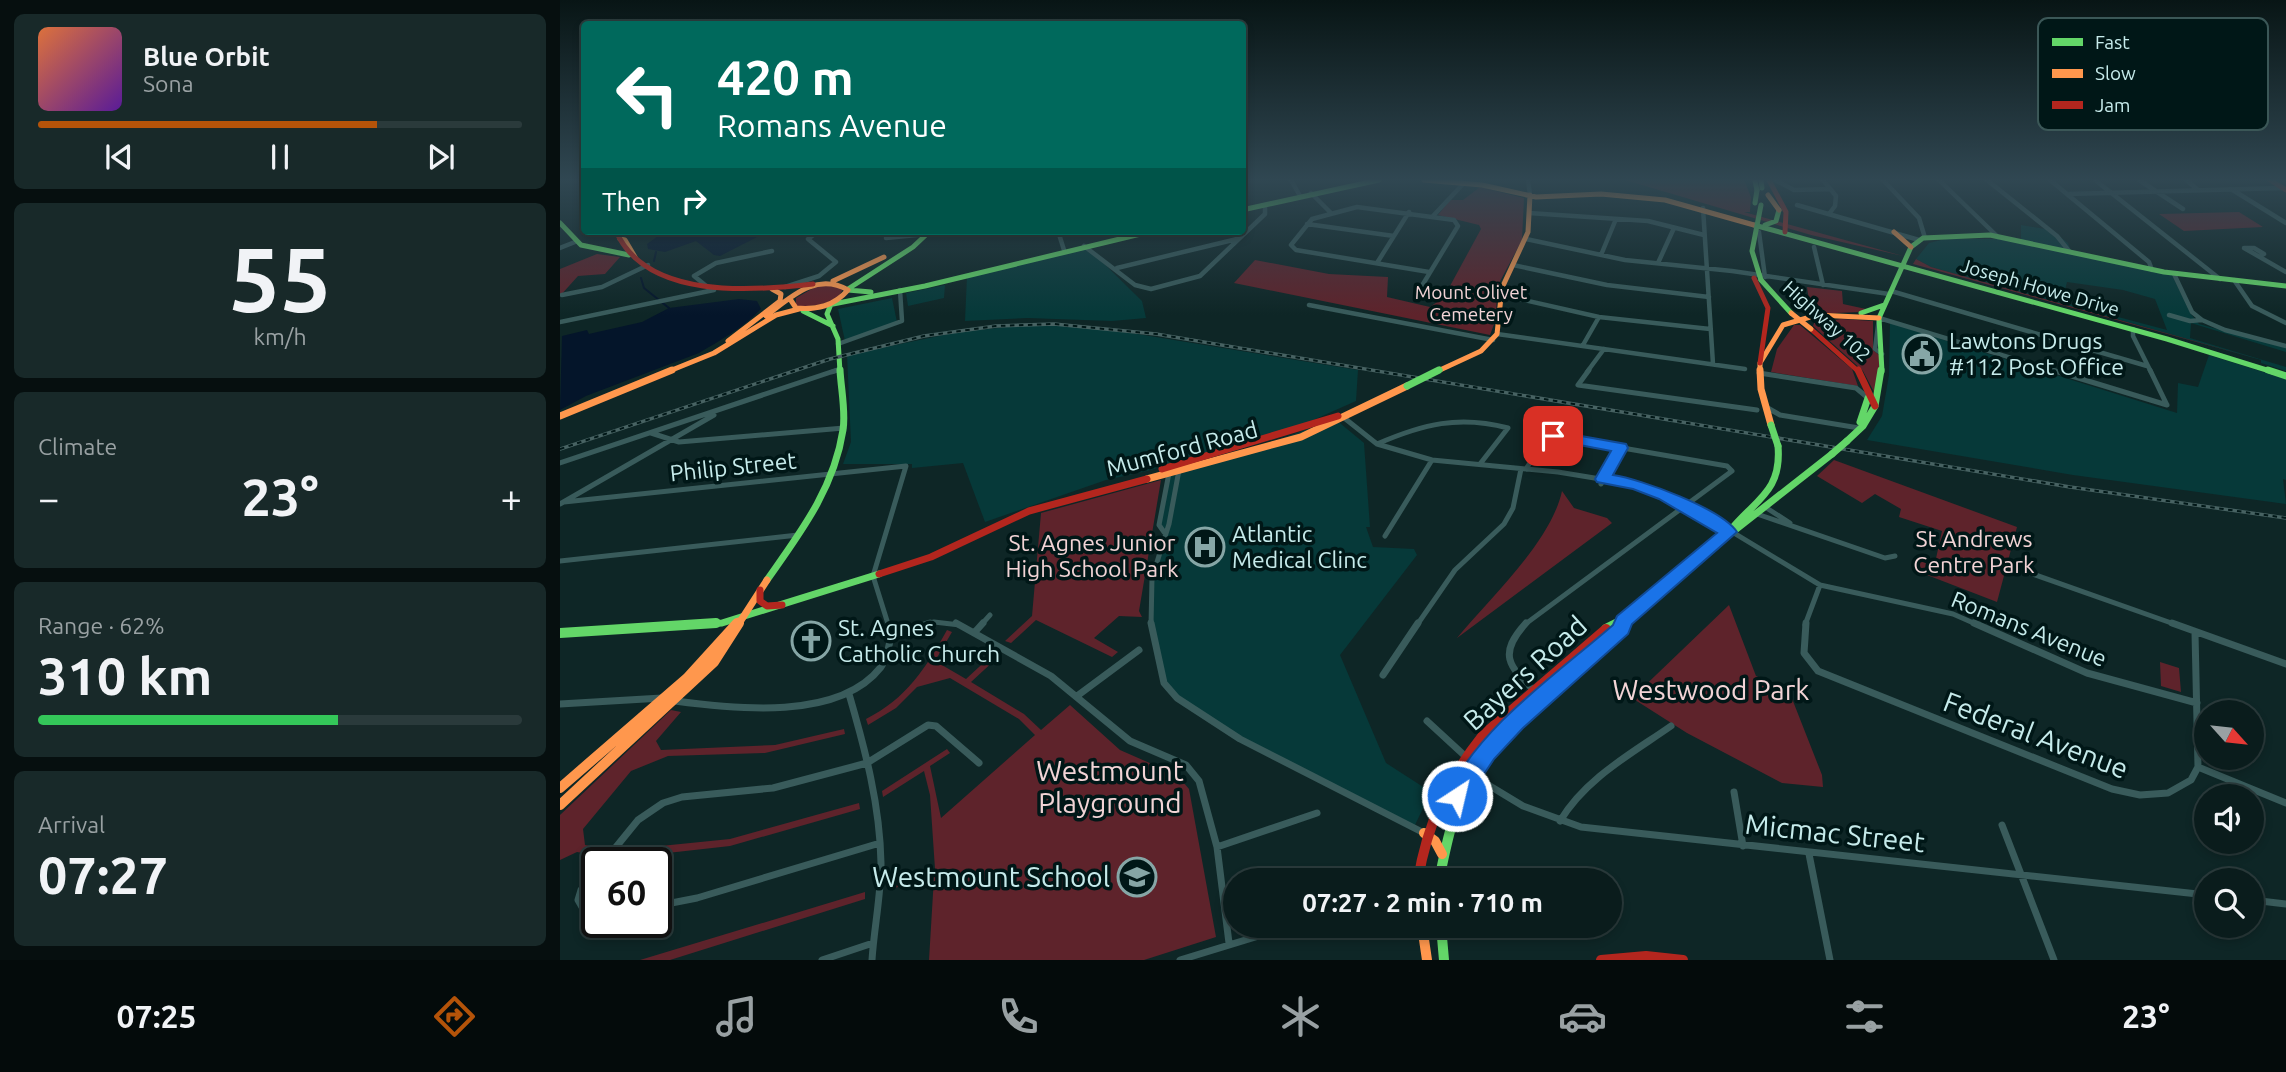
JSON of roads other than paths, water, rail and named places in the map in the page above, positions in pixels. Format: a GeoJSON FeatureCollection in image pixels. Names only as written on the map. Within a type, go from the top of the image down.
{"type":"FeatureCollection","features":[{"type":"Feature","properties":{"kind":"main road"},"geometry":{"type":"LineString","coordinates":[[561,225],[575,242],[632,256],[681,283],[712,290],[772,289],[831,282],[842,284],[848,290],[900,290]]}},
{"type":"Feature","properties":{"kind":"main road"},"geometry":{"type":"LineString","coordinates":[[1495,337],[1502,295],[1526,239],[1528,225]]}},
{"type":"Feature","properties":{"kind":"main road","name":"Highway 102"},"geometry":{"type":"LineString","coordinates":[[1751,225],[1745,242],[1747,264],[1791,313],[1852,362],[1866,378],[1875,405]]}},
{"type":"Feature","properties":{"kind":"main road","name":"Joseph Howe Drive"},"geometry":{"type":"LineString","coordinates":[[1759,225],[2133,329],[2286,376]]}},
{"type":"Feature","properties":{"kind":"main road","name":"Joseph Howe Drive"},"geometry":{"type":"LineString","coordinates":[[1765,225],[1785,232]]}},
{"type":"Feature","properties":{"kind":"main road"},"geometry":{"type":"LineString","coordinates":[[1783,225],[1785,232]]}},
{"type":"Feature","properties":{"kind":"main road"},"geometry":{"type":"LineString","coordinates":[[1785,232],[1788,225]]}},
{"type":"Feature","properties":{"kind":"main road"},"geometry":{"type":"LineString","coordinates":[[1894,232],[1910,249]]}},
{"type":"Feature","properties":{"kind":"main road"},"geometry":{"type":"LineString","coordinates":[[560,805],[714,662],[760,590],[801,535],[833,474],[844,428],[838,344],[827,314],[832,304],[869,271],[910,248],[926,235]]}},
{"type":"Feature","properties":{"kind":"main road"},"geometry":{"type":"LineString","coordinates":[[560,416],[732,344],[776,316],[1134,235]]}},
{"type":"Feature","properties":{"kind":"main road"},"geometry":{"type":"LineString","coordinates":[[1873,256],[1894,257],[1922,239],[1940,236],[1998,237],[2174,274],[2286,286]]}},
{"type":"Feature","properties":{"kind":"main road"},"geometry":{"type":"LineString","coordinates":[[603,250],[621,241],[632,256]]}},
{"type":"Feature","properties":{"kind":"main road"},"geometry":{"type":"LineString","coordinates":[[831,282],[910,248]]}},
{"type":"Feature","properties":{"kind":"main road","name":"Bayers Road"},"geometry":{"type":"LineString","coordinates":[[1420,868],[1424,833],[1435,802],[1465,756],[1483,735],[1614,623],[1623,621],[1729,532],[1757,514],[1832,454],[1859,429],[1875,405],[1882,384],[1879,318],[1910,249]]}},
{"type":"Feature","properties":{"kind":"main road","name":"Highway 102"},"geometry":{"type":"LineString","coordinates":[[1760,278],[1768,308],[1760,363]]}},
{"type":"Feature","properties":{"kind":"main road"},"geometry":{"type":"LineString","coordinates":[[692,362],[804,289],[821,283]]}},
{"type":"Feature","properties":{"kind":"main road"},"geometry":{"type":"LineString","coordinates":[[772,289],[786,291],[792,305],[833,326]]}},
{"type":"Feature","properties":{"kind":"main road"},"geometry":{"type":"LineString","coordinates":[[728,341],[780,301],[781,294],[772,289]]}},
{"type":"Feature","properties":{"kind":"main road"},"geometry":{"type":"LineString","coordinates":[[1857,314],[1884,305]]}},
{"type":"Feature","properties":{"kind":"main road"},"geometry":{"type":"LineString","coordinates":[[1760,363],[1776,333],[1791,320],[1810,316],[1857,314],[1879,318]]}},
{"type":"Feature","properties":{"kind":"main road","name":"Mumford Road"},"geometry":{"type":"LineString","coordinates":[[560,633],[722,623],[741,619],[931,557],[976,533],[1069,494],[1301,437],[1481,351],[1495,337]]}},
{"type":"Feature","properties":{"kind":"main road"},"geometry":{"type":"LineString","coordinates":[[1852,362],[1865,382],[1866,396],[1859,429]]}},
{"type":"Feature","properties":{"kind":"main road","name":"Bayers Road"},"geometry":{"type":"LineString","coordinates":[[1729,532],[1733,523],[1777,484],[1782,465],[1766,407],[1759,373],[1760,363]]}},
{"type":"Feature","properties":{"kind":"main road"},"geometry":{"type":"LineString","coordinates":[[760,590],[760,601],[767,606],[782,606]]}},
{"type":"Feature","properties":{"kind":"main road"},"geometry":{"type":"LineString","coordinates":[[560,788],[664,698],[741,619]]}},
{"type":"Feature","properties":{"kind":"main road","name":"Bayers Road"},"geometry":{"type":"LineString","coordinates":[[1440,868],[1442,854],[1466,784],[1475,770],[1499,738],[1622,628],[1623,621]]}},
{"type":"Feature","properties":{"kind":"main road"},"geometry":{"type":"LineString","coordinates":[[1435,802],[1448,801],[1466,784]]}},
{"type":"Feature","properties":{"kind":"main road"},"geometry":{"type":"LineString","coordinates":[[1424,833],[1442,854]]}},
{"type":"Feature","properties":{"kind":"main road"},"geometry":{"type":"LineString","coordinates":[[1424,938],[1424,960]]}},
{"type":"Feature","properties":{"kind":"main road"},"geometry":{"type":"LineString","coordinates":[[1442,938],[1444,960]]}},
{"type":"Feature","properties":{"kind":"main road"},"geometry":{"type":"LineString","coordinates":[[1601,960],[1646,956],[1683,960]]}},
{"type":"Feature","properties":{"kind":"street"},"geometry":{"type":"LineString","coordinates":[[1306,225],[1291,247],[1429,272]]}},
{"type":"Feature","properties":{"kind":"street"},"geometry":{"type":"LineString","coordinates":[[1313,225],[1394,236]]}},
{"type":"Feature","properties":{"kind":"street"},"geometry":{"type":"LineString","coordinates":[[1377,263],[1401,225]]}},
{"type":"Feature","properties":{"kind":"street"},"geometry":{"type":"LineString","coordinates":[[1420,289],[1457,225]]}},
{"type":"Feature","properties":{"kind":"street"},"geometry":{"type":"LineString","coordinates":[[1601,255],[1614,225]]}},
{"type":"Feature","properties":{"kind":"street"},"geometry":{"type":"LineString","coordinates":[[1662,225],[1704,235]]}},
{"type":"Feature","properties":{"kind":"street"},"geometry":{"type":"LineString","coordinates":[[1704,225],[1713,364]]}},
{"type":"Feature","properties":{"kind":"street"},"geometry":{"type":"LineString","coordinates":[[1868,225],[1922,239],[1920,225]]}},
{"type":"Feature","properties":{"kind":"street"},"geometry":{"type":"LineString","coordinates":[[1985,225],[1998,237]]}},
{"type":"Feature","properties":{"kind":"street"},"geometry":{"type":"LineString","coordinates":[[2042,225],[2069,251]]}},
{"type":"Feature","properties":{"kind":"street"},"geometry":{"type":"LineString","coordinates":[[2105,225],[2149,262],[2152,270]]}},
{"type":"Feature","properties":{"kind":"street"},"geometry":{"type":"LineString","coordinates":[[2152,225],[2220,279]]}},
{"type":"Feature","properties":{"kind":"street"},"geometry":{"type":"LineString","coordinates":[[1658,263],[1674,228]]}},
{"type":"Feature","properties":{"kind":"street"},"geometry":{"type":"LineString","coordinates":[[1759,232],[1760,278]]}},
{"type":"Feature","properties":{"kind":"street"},"geometry":{"type":"LineString","coordinates":[[785,287],[819,276],[836,262],[808,239],[814,235]]}},
{"type":"Feature","properties":{"kind":"street"},"geometry":{"type":"LineString","coordinates":[[886,238],[911,235]]}},
{"type":"Feature","properties":{"kind":"street"},"geometry":{"type":"LineString","coordinates":[[1059,235],[1064,250]]}},
{"type":"Feature","properties":{"kind":"street"},"geometry":{"type":"LineString","coordinates":[[1084,246],[1142,289],[1151,289],[1200,276],[1243,235]]}},
{"type":"Feature","properties":{"kind":"street"},"geometry":{"type":"LineString","coordinates":[[1117,268],[1240,238]]}},
{"type":"Feature","properties":{"kind":"street"},"geometry":{"type":"LineString","coordinates":[[1526,239],[1601,255],[1890,293],[2147,366]]}},
{"type":"Feature","properties":{"kind":"street"},"geometry":{"type":"LineString","coordinates":[[560,248],[575,242]]}},
{"type":"Feature","properties":{"kind":"street"},"geometry":{"type":"LineString","coordinates":[[1814,247],[1823,285]]}},
{"type":"Feature","properties":{"kind":"street"},"geometry":{"type":"LineString","coordinates":[[712,290],[694,276],[716,263],[772,251]]}},
{"type":"Feature","properties":{"kind":"street"},"geometry":{"type":"LineString","coordinates":[[2261,256],[2286,272]]}},
{"type":"Feature","properties":{"kind":"street"},"geometry":{"type":"LineString","coordinates":[[562,295],[606,285],[648,265]]}},
{"type":"Feature","properties":{"kind":"street"},"geometry":{"type":"LineString","coordinates":[[1513,265],[1607,285],[1709,297]]}},
{"type":"Feature","properties":{"kind":"street"},"geometry":{"type":"LineString","coordinates":[[2174,274],[2192,312],[2202,320],[2225,330],[2286,346]]}},
{"type":"Feature","properties":{"kind":"street"},"geometry":{"type":"LineString","coordinates":[[2234,280],[2252,306],[2286,323]]}},
{"type":"Feature","properties":{"kind":"street"},"geometry":{"type":"LineString","coordinates":[[560,323],[712,290]]}},
{"type":"Feature","properties":{"kind":"street"},"geometry":{"type":"LineString","coordinates":[[838,344],[897,325],[903,320],[900,290]]}},
{"type":"Feature","properties":{"kind":"street"},"geometry":{"type":"LineString","coordinates":[[1502,295],[1599,317],[1710,329]]}},
{"type":"Feature","properties":{"kind":"street"},"geometry":{"type":"LineString","coordinates":[[1310,305],[1495,337],[1583,345],[1745,369]]}},
{"type":"Feature","properties":{"kind":"street"},"geometry":{"type":"LineString","coordinates":[[2169,315],[2190,321],[2202,320]]}},
{"type":"Feature","properties":{"kind":"street"},"geometry":{"type":"LineString","coordinates":[[1583,345],[1599,317]]}},
{"type":"Feature","properties":{"kind":"street"},"geometry":{"type":"LineString","coordinates":[[1879,318],[2166,405],[2133,336],[2133,329]]}},
{"type":"Feature","properties":{"kind":"street"},"geometry":{"type":"LineString","coordinates":[[1604,349],[1578,385],[1757,410]]}},
{"type":"Feature","properties":{"kind":"street"},"geometry":{"type":"LineString","coordinates":[[560,463],[841,369]]}},
{"type":"Feature","properties":{"kind":"street"},"geometry":{"type":"LineString","coordinates":[[1759,373],[1856,388],[1866,396],[1855,423],[1830,423]]}},
{"type":"Feature","properties":{"kind":"street"},"geometry":{"type":"LineString","coordinates":[[1766,407],[1780,415],[1859,429]]}},
{"type":"Feature","properties":{"kind":"street"},"geometry":{"type":"LineString","coordinates":[[562,503],[722,410]]}},
{"type":"Feature","properties":{"kind":"street","name":"Romans Avenue"},"geometry":{"type":"LineString","coordinates":[[1342,416],[1377,444],[1432,460],[1523,469],[1643,486],[1685,504],[1820,585],[1953,614],[2087,673],[2194,702]]}},
{"type":"Feature","properties":{"kind":"street"},"geometry":{"type":"LineString","coordinates":[[1377,444],[1434,420],[1468,419],[1508,428],[1480,464]]}},
{"type":"Feature","properties":{"kind":"street"},"geometry":{"type":"LineString","coordinates":[[651,433],[671,441],[844,428]]}},
{"type":"Feature","properties":{"kind":"street"},"geometry":{"type":"LineString","coordinates":[[1383,675],[1455,570],[1504,524],[1513,508],[1523,469],[1547,437],[1727,466],[1731,471],[1525,624],[1509,642],[1508,661],[1514,672],[1535,691]]}},
{"type":"Feature","properties":{"kind":"street"},"geometry":{"type":"LineString","coordinates":[[1602,482],[1621,448]]}},
{"type":"Feature","properties":{"kind":"street"},"geometry":{"type":"LineString","coordinates":[[1385,536],[1432,460]]}},
{"type":"Feature","properties":{"kind":"street","name":"Philip Street"},"geometry":{"type":"LineString","coordinates":[[562,503],[906,466],[873,576]]}},
{"type":"Feature","properties":{"kind":"street"},"geometry":{"type":"LineString","coordinates":[[1175,468],[1159,525],[1164,532],[1150,594],[1154,636],[1168,691],[1209,720],[1277,758],[1424,833]]}},
{"type":"Feature","properties":{"kind":"street"},"geometry":{"type":"LineString","coordinates":[[1765,507],[1792,525]]}},
{"type":"Feature","properties":{"kind":"street"},"geometry":{"type":"LineString","coordinates":[[1757,514],[1885,558],[1895,556]]}},
{"type":"Feature","properties":{"kind":"street"},"geometry":{"type":"LineString","coordinates":[[560,561],[801,535]]}},
{"type":"Feature","properties":{"kind":"street"},"geometry":{"type":"LineString","coordinates":[[2026,572],[2286,664]]}},
{"type":"Feature","properties":{"kind":"street"},"geometry":{"type":"LineString","coordinates":[[873,576],[888,624]]}},
{"type":"Feature","properties":{"kind":"street","name":"Federal Avenue"},"geometry":{"type":"LineString","coordinates":[[1820,585],[1800,646],[1805,659],[1818,671],[2122,792],[2148,796],[2170,792],[2185,786],[2196,770]]}},
{"type":"Feature","properties":{"kind":"street"},"geometry":{"type":"LineString","coordinates":[[974,633],[990,615]]}},
{"type":"Feature","properties":{"kind":"street"},"geometry":{"type":"LineString","coordinates":[[560,704],[664,698],[717,707],[769,708],[849,694],[883,666],[889,657],[891,636],[942,620],[954,622],[1051,676],[1124,737],[1179,761],[1194,772],[1217,847],[1229,943]]}},
{"type":"Feature","properties":{"kind":"street"},"geometry":{"type":"LineString","coordinates":[[2195,633],[2197,700]]}},
{"type":"Feature","properties":{"kind":"street"},"geometry":{"type":"LineString","coordinates":[[1077,696],[1139,650]]}},
{"type":"Feature","properties":{"kind":"street"},"geometry":{"type":"LineString","coordinates":[[849,694],[867,763],[880,843],[880,890],[872,960]]}},
{"type":"Feature","properties":{"kind":"street"},"geometry":{"type":"LineString","coordinates":[[1427,722],[1465,756]]}},
{"type":"Feature","properties":{"kind":"street"},"geometry":{"type":"LineString","coordinates":[[616,847],[638,820],[669,801],[754,792],[867,763],[931,724],[979,763]]}},
{"type":"Feature","properties":{"kind":"street"},"geometry":{"type":"LineString","coordinates":[[1560,821],[1564,813],[1597,780],[1671,726]]}},
{"type":"Feature","properties":{"kind":"street","name":"Micmac Street"},"geometry":{"type":"LineString","coordinates":[[1475,770],[1480,780],[1490,787],[1560,821],[1618,832],[2194,894]]}},
{"type":"Feature","properties":{"kind":"street"},"geometry":{"type":"LineString","coordinates":[[2205,770],[2286,803]]}},
{"type":"Feature","properties":{"kind":"street"},"geometry":{"type":"LineString","coordinates":[[1734,792],[1743,846]]}},
{"type":"Feature","properties":{"kind":"street"},"geometry":{"type":"LineString","coordinates":[[1217,847],[1317,814]]}},
{"type":"Feature","properties":{"kind":"street"},"geometry":{"type":"LineString","coordinates":[[2002,825],[2024,876],[2054,960]]}},
{"type":"Feature","properties":{"kind":"street"},"geometry":{"type":"LineString","coordinates":[[672,903],[697,898],[880,843]]}},
{"type":"Feature","properties":{"kind":"street"},"geometry":{"type":"LineString","coordinates":[[1810,854],[1830,960]]}},
{"type":"Feature","properties":{"kind":"street"},"geometry":{"type":"LineString","coordinates":[[2264,901],[2286,904]]}},
{"type":"Feature","properties":{"kind":"street"},"geometry":{"type":"LineString","coordinates":[[1180,960],[1247,938]]}},
{"type":"Feature","properties":{"kind":"street"},"geometry":{"type":"LineString","coordinates":[[822,960],[873,943]]}},
{"type":"Feature","properties":{"kind":"waterway"},"geometry":{"type":"LineString","coordinates":[[654,261],[656,252]]}},
{"type":"Feature","properties":{"kind":"waterway"},"geometry":{"type":"LineString","coordinates":[[641,278],[644,288],[669,308]]}},
{"type":"Feature","properties":{"kind":"railway"},"geometry":{"type":"LineString","coordinates":[[560,449],[830,359],[924,336],[996,326],[1054,324],[1156,334],[2070,487],[2286,518]]}},
{"type":"Feature","properties":{"kind":"place","name":"Lawtons Drugs #112 Post Office"},"geometry":{"type":"Point","coordinates":[1922,354]}},
{"type":"Feature","properties":{"kind":"place","name":"Atlantic Medical Clinc"},"geometry":{"type":"Point","coordinates":[1205,547]}},
{"type":"Feature","properties":{"kind":"place","name":"St. Agnes Catholic Church"},"geometry":{"type":"Point","coordinates":[811,641]}},
{"type":"Feature","properties":{"kind":"place","name":"Westmount School"},"geometry":{"type":"Point","coordinates":[1137,877]}},
{"type":"Feature","properties":{"kind":"park label","name":"Mount Olivet Cemetery"},"geometry":{"type":"Point","coordinates":[1471,303]}},
{"type":"Feature","properties":{"kind":"park label","name":"St Andrews Centre Park"},"geometry":{"type":"Point","coordinates":[1974,552]}},
{"type":"Feature","properties":{"kind":"park label","name":"St. Agnes Junior High School Park"},"geometry":{"type":"Point","coordinates":[1092,556]}},
{"type":"Feature","properties":{"kind":"park label","name":"Westwood Park"},"geometry":{"type":"Point","coordinates":[1711,690]}},
{"type":"Feature","properties":{"kind":"park label","name":"Westmount Playground"},"geometry":{"type":"Point","coordinates":[1110,787]}}]}
